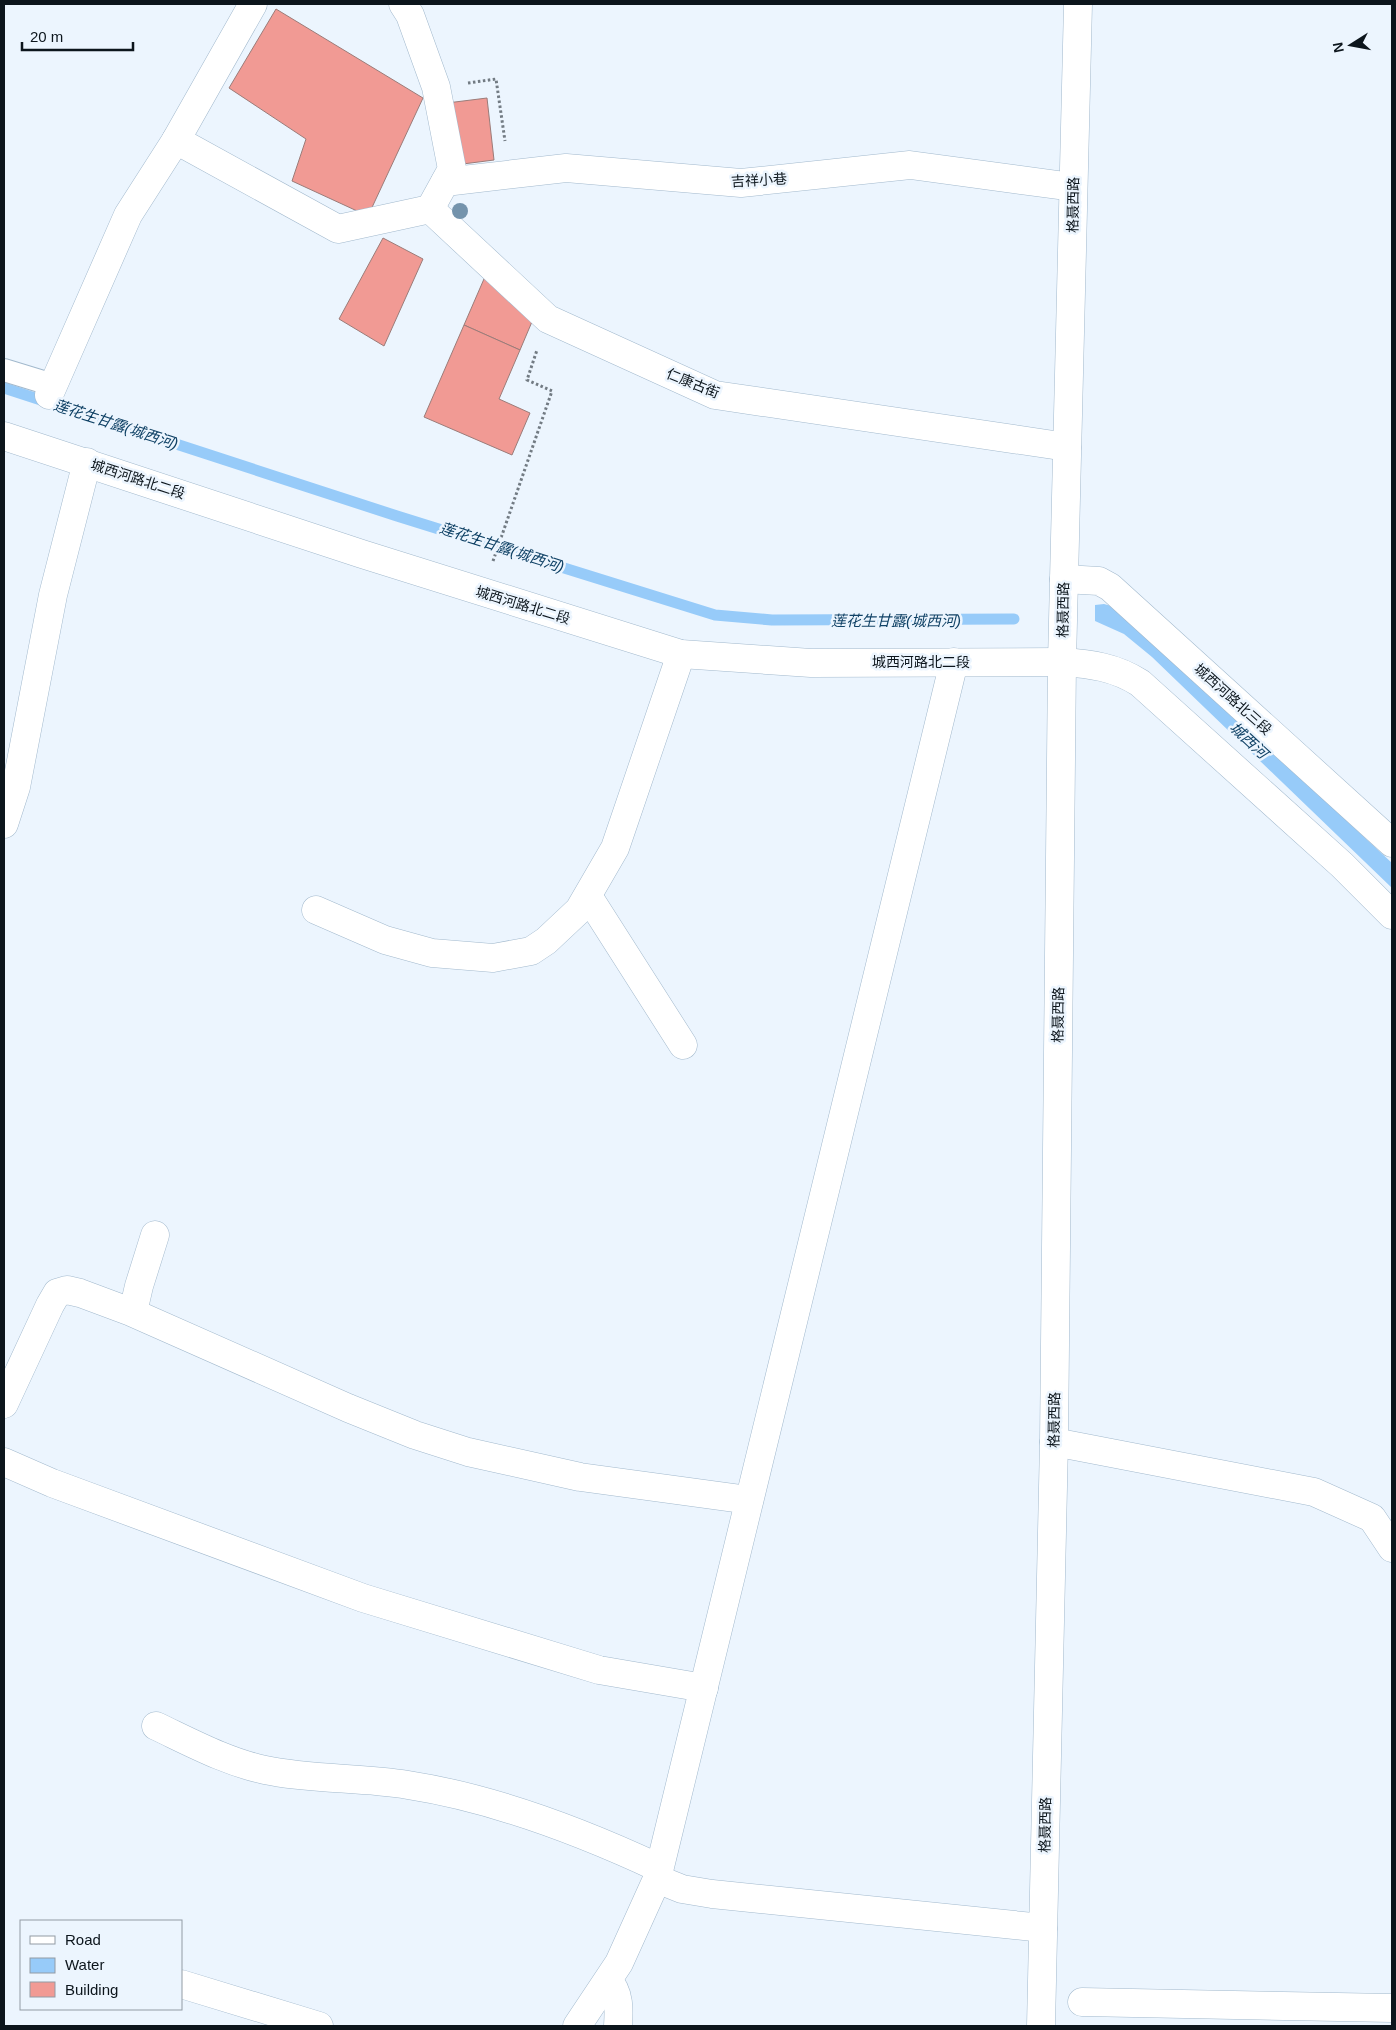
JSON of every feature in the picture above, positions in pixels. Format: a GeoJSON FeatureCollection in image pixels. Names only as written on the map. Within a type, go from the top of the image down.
{"type":"FeatureCollection","features":[{"type":"Feature","properties":{"kind":"street"},"geometry":{"type":"LineString","coordinates":[[51,390],[128,215],[176,140],[253,4]]}},
{"type":"Feature","properties":{"kind":"street"},"geometry":{"type":"LineString","coordinates":[[176,140],[338,229],[430,209],[452,170],[436,87],[410,15],[403,4]]}},
{"type":"Feature","properties":{"kind":"street","name":"格聂西路"},"geometry":{"type":"LineString","coordinates":[[1041,2026],[1054,1442],[1062,662],[1078,4]]}},
{"type":"Feature","properties":{"kind":"street","name":"吉祥小巷"},"geometry":{"type":"LineString","coordinates":[[445,182],[566,168],[741,183],[910,165],[1073,187]]}},
{"type":"Feature","properties":{"kind":"street","name":"仁康古街"},"geometry":{"type":"LineString","coordinates":[[430,209],[548,319],[715,395],[1067,446]]}},
{"type":"Feature","properties":{"kind":"street","name":"城西河路北二段"},"geometry":{"type":"LineString","coordinates":[[4,436],[362,554],[681,654],[811,663],[1062,662]]}},
{"type":"Feature","properties":{"kind":"street"},"geometry":{"type":"LineString","coordinates":[[4,824],[16,787],[54,595],[86,462]]}},
{"type":"Feature","properties":{"kind":"street","name":"城西河路北三段"},"geometry":{"type":"LineString","coordinates":[[1064,579],[1099,581],[1110,587],[1392,843]]}},
{"type":"Feature","properties":{"kind":"street"},"geometry":{"type":"LineString","coordinates":[[316,910],[384,940],[432,953],[493,958],[531,951],[546,941],[579,910],[616,848],[681,654]]}},
{"type":"Feature","properties":{"kind":"street"},"geometry":{"type":"LineString","coordinates":[[577,2026],[608,1981],[630,1941],[658,1873],[954,662]]}},
{"type":"Feature","properties":{"kind":"street"},"geometry":{"type":"LineString","coordinates":[[1062,662],[1101,665],[1127,674],[1140,683],[1342,865],[1392,915]]}},
{"type":"Feature","properties":{"kind":"street"},"geometry":{"type":"LineString","coordinates":[[588,896],[683,1045]]}},
{"type":"Feature","properties":{"kind":"street"},"geometry":{"type":"LineString","coordinates":[[133,1312],[155,1236]]}},
{"type":"Feature","properties":{"kind":"street"},"geometry":{"type":"LineString","coordinates":[[4,1404],[39,1324],[57,1293],[67,1290],[133,1312],[348,1408],[415,1435],[468,1452],[580,1477],[749,1500]]}},
{"type":"Feature","properties":{"kind":"street"},"geometry":{"type":"LineString","coordinates":[[1054,1442],[1314,1492],[1372,1518],[1392,1548]]}},
{"type":"Feature","properties":{"kind":"street"},"geometry":{"type":"LineString","coordinates":[[4,1462],[52,1483],[363,1598],[599,1670],[704,1688]]}},
{"type":"Feature","properties":{"kind":"street"},"geometry":{"type":"LineString","coordinates":[[156,1726],[243,1765],[267,1770],[407,1785],[446,1792],[548,1823],[624,1851],[682,1889],[712,1894],[1043,1928]]}},
{"type":"Feature","properties":{"kind":"street"},"geometry":{"type":"LineString","coordinates":[[608,1981],[612,1985],[617,1998],[618,2026]]}},
{"type":"Feature","properties":{"kind":"street"},"geometry":{"type":"LineString","coordinates":[[182,1984],[319,2026]]}},
{"type":"Feature","properties":{"kind":"street"},"geometry":{"type":"LineString","coordinates":[[1082,2002],[1392,2008]]}},
{"type":"Feature","properties":{"kind":"lane"},"geometry":{"type":"LineString","coordinates":[[4,370],[51,390]]}},
{"type":"Feature","properties":{"kind":"path"},"geometry":{"type":"LineString","coordinates":[[436,87],[496,79],[510,174]]}},
{"type":"Feature","properties":{"kind":"path"},"geometry":{"type":"LineString","coordinates":[[494,560],[552,391],[527,380],[548,319]]}},
{"type":"Feature","properties":{"kind":"water","name":"城西河"},"geometry":{"type":"Polygon","coordinates":[[[1104,604],[1115,607],[1139,627],[1392,863],[1392,888],[1152,657],[1124,634],[1095,621],[1095,605],[1104,604]]]}},
{"type":"Feature","properties":{"kind":"building"},"geometry":{"type":"Polygon","coordinates":[[[276,9],[423,98],[368,216],[292,181],[306,139],[229,88],[276,9]]]}},
{"type":"Feature","properties":{"kind":"building"},"geometry":{"type":"Polygon","coordinates":[[[487,98],[494,160],[455,165],[447,103],[487,98]]]}},
{"type":"Feature","properties":{"kind":"building"},"geometry":{"type":"Polygon","coordinates":[[[383,238],[423,259],[384,346],[339,319],[383,238]]]}},
{"type":"Feature","properties":{"kind":"building"},"geometry":{"type":"Polygon","coordinates":[[[487,272],[534,317],[520,350],[464,325],[487,272]]]}},
{"type":"Feature","properties":{"kind":"building"},"geometry":{"type":"Polygon","coordinates":[[[464,325],[520,350],[499,399],[530,413],[512,455],[424,417],[464,325]]]}},
{"type":"Feature","properties":{"kind":"waterway","name":"莲花生甘露(城西河)"},"geometry":{"type":"LineString","coordinates":[[4,388],[397,516],[715,615],[772,620],[1014,619]]}}]}
